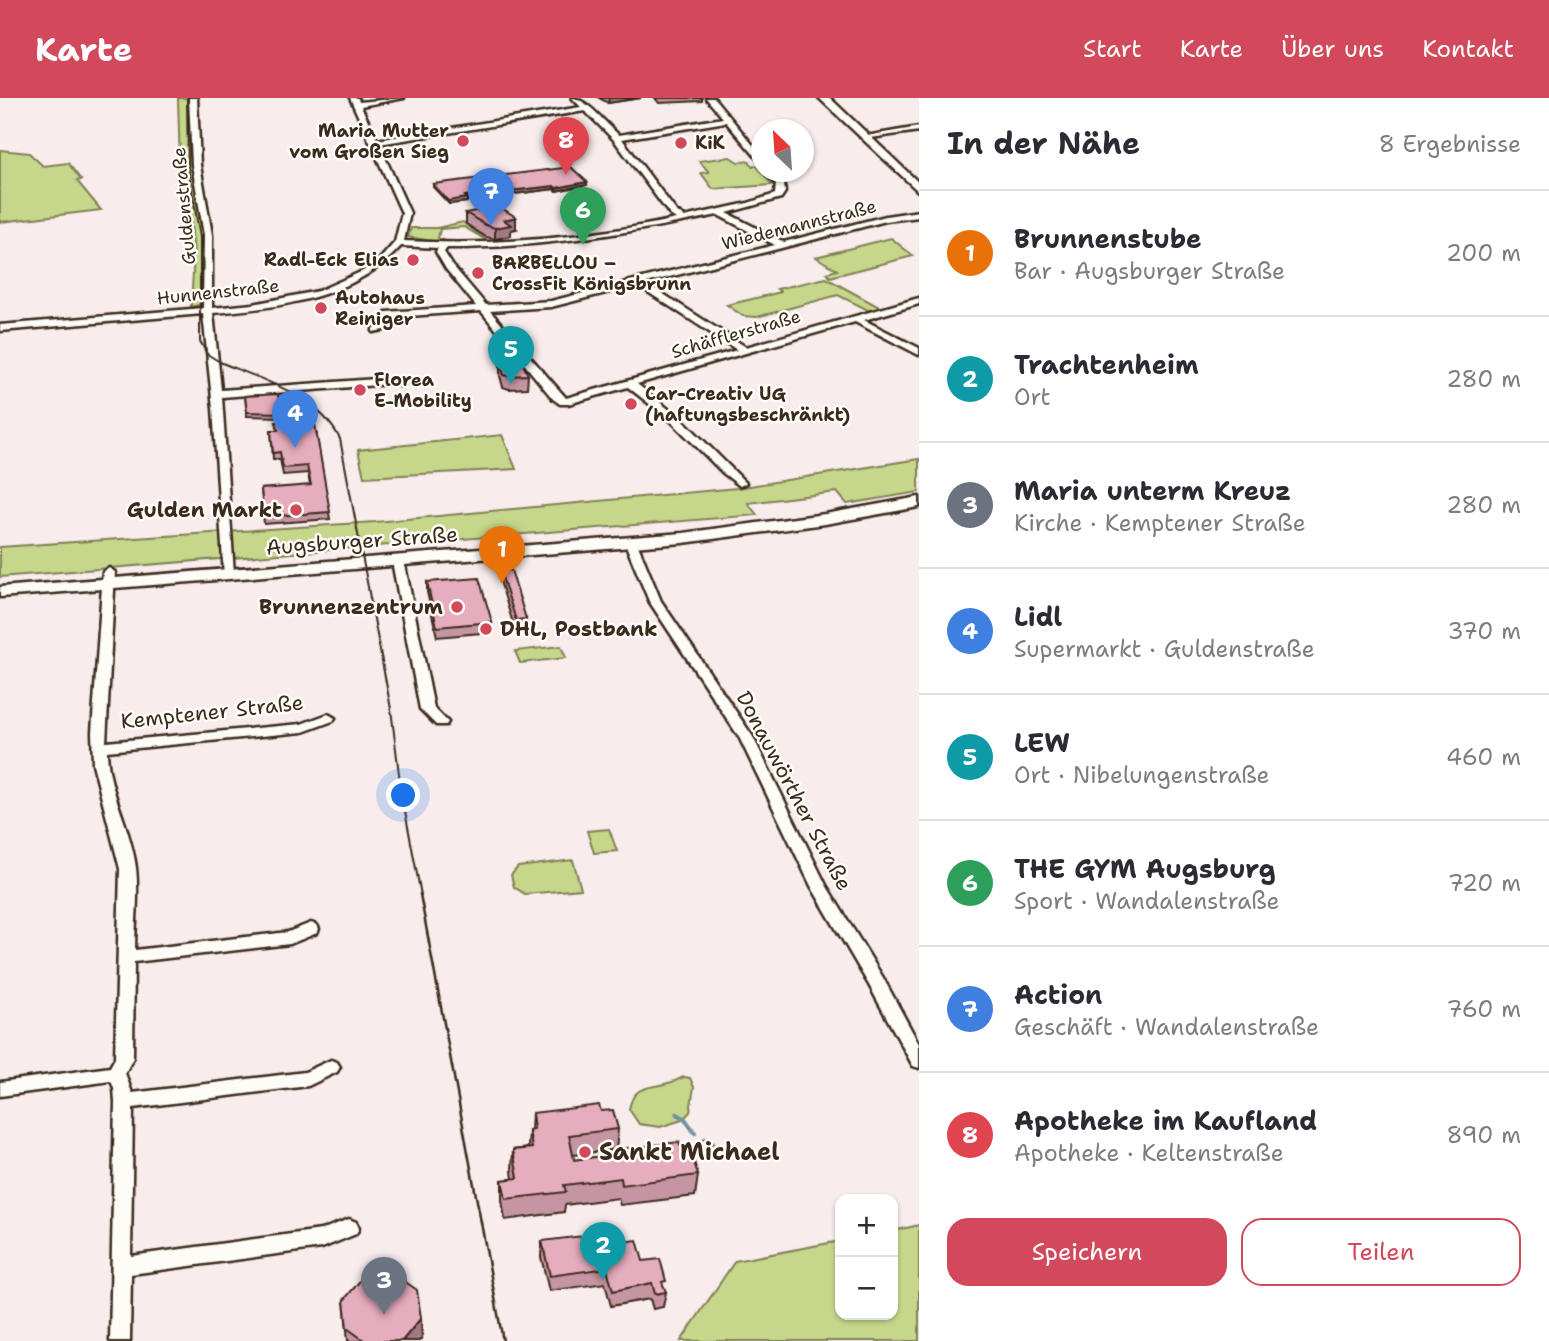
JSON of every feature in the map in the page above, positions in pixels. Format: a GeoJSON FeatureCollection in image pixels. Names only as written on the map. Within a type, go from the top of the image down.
{"type":"FeatureCollection","features":[{"type":"Feature","properties":{"kind":"street","name":"Guldenstraße"},"geometry":{"type":"LineString","coordinates":[[193,98],[196,165],[208,235],[208,311],[228,568]]}},
{"type":"Feature","properties":{"kind":"street"},"geometry":{"type":"LineString","coordinates":[[400,98],[355,101],[406,213],[399,243],[443,247],[567,239],[719,212],[778,196],[781,192],[778,182]]}},
{"type":"Feature","properties":{"kind":"street"},"geometry":{"type":"LineString","coordinates":[[576,98],[617,138],[673,213],[683,219]]}},
{"type":"Feature","properties":{"kind":"street"},"geometry":{"type":"LineString","coordinates":[[710,98],[751,150]]}},
{"type":"Feature","properties":{"kind":"street"},"geometry":{"type":"LineString","coordinates":[[824,98],[919,189]]}},
{"type":"Feature","properties":{"kind":"street"},"geometry":{"type":"LineString","coordinates":[[373,143],[588,108]]}},
{"type":"Feature","properties":{"kind":"street"},"geometry":{"type":"LineString","coordinates":[[617,138],[727,120]]}},
{"type":"Feature","properties":{"kind":"street"},"geometry":{"type":"LineString","coordinates":[[864,137],[917,131]]}},
{"type":"Feature","properties":{"kind":"street"},"geometry":{"type":"LineString","coordinates":[[719,212],[784,246]]}},
{"type":"Feature","properties":{"kind":"street","name":"Wiedemannstraße"},"geometry":{"type":"LineString","coordinates":[[376,330],[392,326],[389,314],[551,304],[919,214]]}},
{"type":"Feature","properties":{"kind":"street","name":"Hunnenstraße"},"geometry":{"type":"LineString","coordinates":[[0,328],[271,304],[334,288],[384,260],[399,243]]}},
{"type":"Feature","properties":{"kind":"street"},"geometry":{"type":"LineString","coordinates":[[443,247],[441,256],[482,308]]}},
{"type":"Feature","properties":{"kind":"street"},"geometry":{"type":"LineString","coordinates":[[639,282],[744,351]]}},
{"type":"Feature","properties":{"kind":"street","name":"Schäfflerstraße"},"geometry":{"type":"LineString","coordinates":[[482,308],[556,397],[564,402],[919,301]]}},
{"type":"Feature","properties":{"kind":"street"},"geometry":{"type":"LineString","coordinates":[[856,318],[919,352]]}},
{"type":"Feature","properties":{"kind":"street"},"geometry":{"type":"LineString","coordinates":[[216,394],[390,381],[401,383]]}},
{"type":"Feature","properties":{"kind":"street"},"geometry":{"type":"LineString","coordinates":[[629,383],[679,422],[725,471],[740,483]]}},
{"type":"Feature","properties":{"kind":"street","name":"Augsburger Straße"},"geometry":{"type":"LineString","coordinates":[[228,568],[398,561],[631,543],[762,529],[919,502]]}},
{"type":"Feature","properties":{"kind":"street","name":"Augsburger Straße"},"geometry":{"type":"LineString","coordinates":[[0,592],[108,578],[851,514]]}},
{"type":"Feature","properties":{"kind":"street","name":"Donauwörther Straße"},"geometry":{"type":"LineString","coordinates":[[631,543],[655,601],[746,737],[819,886],[883,993],[919,1061]]}},
{"type":"Feature","properties":{"kind":"street"},"geometry":{"type":"LineString","coordinates":[[398,561],[427,709],[441,722]]}},
{"type":"Feature","properties":{"kind":"street","name":"Augsburger Straße"},"geometry":{"type":"LineString","coordinates":[[0,580],[108,578]]}},
{"type":"Feature","properties":{"kind":"street","name":"Kemptener Straße"},"geometry":{"type":"LineString","coordinates":[[108,578],[100,747],[103,782],[128,869],[124,1058],[116,1073],[124,1088],[120,1341]]}},
{"type":"Feature","properties":{"kind":"street","name":"Kemptener Straße"},"geometry":{"type":"LineString","coordinates":[[100,747],[303,728],[328,718]]}},
{"type":"Feature","properties":{"kind":"street"},"geometry":{"type":"LineString","coordinates":[[126,957],[290,938],[311,929]]}},
{"type":"Feature","properties":{"kind":"street"},"geometry":{"type":"LineString","coordinates":[[124,1102],[308,1079],[331,1067]]}},
{"type":"Feature","properties":{"kind":"street"},"geometry":{"type":"LineString","coordinates":[[0,1089],[116,1073]]}},
{"type":"Feature","properties":{"kind":"street"},"geometry":{"type":"LineString","coordinates":[[121,1266],[322,1239],[349,1228]]}},
{"type":"Feature","properties":{"kind":"green space"},"geometry":{"type":"Polygon","coordinates":[[[178,98],[190,98],[192,174],[198,198],[181,201],[178,98]]]}},
{"type":"Feature","properties":{"kind":"green space"},"geometry":{"type":"Polygon","coordinates":[[[0,150],[29,153],[43,166],[68,163],[81,180],[77,181],[101,210],[0,222],[0,150]]]}},
{"type":"Feature","properties":{"kind":"green space"},"geometry":{"type":"Polygon","coordinates":[[[730,157],[738,162],[749,161],[751,182],[770,182],[772,185],[713,189],[701,173],[709,172],[699,161],[730,157]]]}},
{"type":"Feature","properties":{"kind":"green space"},"geometry":{"type":"Polygon","coordinates":[[[189,202],[198,202],[203,243],[202,304],[191,307],[194,254],[189,202]]]}},
{"type":"Feature","properties":{"kind":"green space"},"geometry":{"type":"Polygon","coordinates":[[[463,222],[489,242],[464,227],[440,229],[438,238],[446,241],[445,243],[408,237],[411,228],[437,228],[463,222]]]}},
{"type":"Feature","properties":{"kind":"green space"},"geometry":{"type":"Polygon","coordinates":[[[891,238],[913,256],[830,277],[827,273],[837,270],[816,257],[891,238]]]}},
{"type":"Feature","properties":{"kind":"green space"},"geometry":{"type":"Polygon","coordinates":[[[826,278],[881,308],[870,311],[838,295],[757,317],[743,316],[727,305],[781,292],[777,289],[826,278]]]}},
{"type":"Feature","properties":{"kind":"green space"},"geometry":{"type":"Polygon","coordinates":[[[502,435],[516,469],[364,477],[358,450],[502,435]]]}},
{"type":"Feature","properties":{"kind":"green space"},"geometry":{"type":"Polygon","coordinates":[[[919,459],[919,492],[847,504],[837,492],[748,503],[757,515],[0,577],[0,547],[375,522],[737,488],[919,459]]]}},
{"type":"Feature","properties":{"kind":"green space"},"geometry":{"type":"Polygon","coordinates":[[[561,646],[566,658],[520,663],[515,651],[561,646]]]}},
{"type":"Feature","properties":{"kind":"green space"},"geometry":{"type":"Polygon","coordinates":[[[609,829],[617,851],[594,853],[587,831],[609,829]]]}},
{"type":"Feature","properties":{"kind":"green space"},"geometry":{"type":"Polygon","coordinates":[[[573,860],[581,889],[525,894],[514,887],[511,875],[518,867],[573,860]]]}},
{"type":"Feature","properties":{"kind":"green space"},"geometry":{"type":"Polygon","coordinates":[[[684,1077],[690,1078],[694,1087],[690,1112],[682,1120],[660,1127],[639,1124],[629,1109],[635,1095],[643,1089],[684,1077]]]}},
{"type":"Feature","properties":{"kind":"green space"},"geometry":{"type":"Polygon","coordinates":[[[919,1225],[919,1341],[681,1341],[735,1261],[835,1242],[835,1320],[898,1320],[898,1230],[919,1225]]]}},
{"type":"Feature","properties":{"kind":"building"},"geometry":{"type":"Polygon","coordinates":[[[571,167],[587,182],[556,188],[554,186],[465,196],[467,198],[448,201],[433,184],[571,167]]]}},
{"type":"Feature","properties":{"kind":"building"},"geometry":{"type":"Polygon","coordinates":[[[498,206],[516,217],[504,220],[511,225],[495,228],[466,213],[498,206]]]}},
{"type":"Feature","properties":{"kind":"building"},"geometry":{"type":"Polygon","coordinates":[[[522,362],[528,375],[504,375],[500,363],[522,362]]]}},
{"type":"Feature","properties":{"kind":"building"},"geometry":{"type":"Polygon","coordinates":[[[278,394],[281,413],[247,412],[245,396],[278,394]]]}},
{"type":"Feature","properties":{"kind":"building"},"geometry":{"type":"Polygon","coordinates":[[[314,419],[330,512],[264,517],[261,489],[311,485],[307,466],[283,468],[280,452],[273,453],[271,430],[278,430],[276,422],[314,419]]]}},
{"type":"Feature","properties":{"kind":"building"},"geometry":{"type":"Polygon","coordinates":[[[511,570],[526,619],[516,620],[500,571],[511,570]]]}},
{"type":"Feature","properties":{"kind":"building"},"geometry":{"type":"Polygon","coordinates":[[[479,578],[492,622],[437,627],[427,582],[479,578]]]}},
{"type":"Feature","properties":{"kind":"building"},"geometry":{"type":"Polygon","coordinates":[[[599,1105],[601,1111],[613,1110],[618,1129],[569,1135],[574,1160],[611,1155],[610,1150],[679,1142],[680,1146],[689,1145],[698,1175],[622,1185],[621,1178],[564,1185],[566,1192],[506,1199],[502,1180],[518,1178],[513,1150],[532,1148],[529,1130],[534,1129],[532,1113],[599,1105]]]}},
{"type":"Feature","properties":{"kind":"building"},"geometry":{"type":"Polygon","coordinates":[[[599,1234],[602,1245],[637,1240],[643,1261],[660,1259],[666,1281],[662,1282],[666,1292],[655,1294],[652,1283],[613,1291],[607,1268],[550,1276],[542,1241],[599,1234]]]}},
{"type":"Feature","properties":{"kind":"building"},"geometry":{"type":"Polygon","coordinates":[[[393,1273],[417,1290],[421,1318],[402,1341],[365,1341],[347,1328],[344,1300],[363,1277],[393,1273]]]}},
{"type":"Feature","properties":{"kind":"waterway"},"geometry":{"type":"LineString","coordinates":[[677,1114],[685,1119],[695,1133]]}},
{"type":"Feature","properties":{"kind":"waterway"},"geometry":{"type":"LineString","coordinates":[[705,1139],[713,1144]]}},
{"type":"Feature","properties":{"kind":"tram line"},"geometry":{"type":"LineString","coordinates":[[187,98],[188,168],[200,237],[200,341],[207,354],[220,362],[304,400],[318,411],[340,439],[391,709],[401,790],[421,895]]}},
{"type":"Feature","properties":{"kind":"tram line"},"geometry":{"type":"LineString","coordinates":[[420,894],[503,1341]]}},
{"type":"Feature","properties":{"kind":"place","name":"Maria Mutter vom Großen Sieg"},"geometry":{"type":"Point","coordinates":[463,141]}},
{"type":"Feature","properties":{"kind":"place","name":"KiK"},"geometry":{"type":"Point","coordinates":[681,143]}},
{"type":"Feature","properties":{"kind":"place","name":"Apotheke im Kaufland"},"geometry":{"type":"Point","coordinates":[566,175]}},
{"type":"Feature","properties":{"kind":"place","name":"Action"},"geometry":{"type":"Point","coordinates":[491,226]}},
{"type":"Feature","properties":{"kind":"place","name":"THE GYM Augsburg"},"geometry":{"type":"Point","coordinates":[583,245]}},
{"type":"Feature","properties":{"kind":"place","name":"Radl-Eck Elias"},"geometry":{"type":"Point","coordinates":[413,260]}},
{"type":"Feature","properties":{"kind":"place","name":"BARBELLOU – CrossFit Königsbrunn"},"geometry":{"type":"Point","coordinates":[478,273]}},
{"type":"Feature","properties":{"kind":"place","name":"Autohaus Reiniger"},"geometry":{"type":"Point","coordinates":[321,308]}},
{"type":"Feature","properties":{"kind":"place","name":"LEW"},"geometry":{"type":"Point","coordinates":[511,384]}},
{"type":"Feature","properties":{"kind":"place","name":"Florea E-Mobility"},"geometry":{"type":"Point","coordinates":[360,390]}},
{"type":"Feature","properties":{"kind":"place","name":"Car-Creativ UG (haftungsbeschränkt)"},"geometry":{"type":"Point","coordinates":[631,404]}},
{"type":"Feature","properties":{"kind":"place","name":"Lidl"},"geometry":{"type":"Point","coordinates":[295,448]}},
{"type":"Feature","properties":{"kind":"place","name":"Gulden Markt"},"geometry":{"type":"Point","coordinates":[296,510]}},
{"type":"Feature","properties":{"kind":"place","name":"Brunnenstube"},"geometry":{"type":"Point","coordinates":[502,584]}},
{"type":"Feature","properties":{"kind":"place","name":"Brunnenzentrum"},"geometry":{"type":"Point","coordinates":[457,607]}},
{"type":"Feature","properties":{"kind":"place","name":"DHL, Postbank"},"geometry":{"type":"Point","coordinates":[486,629]}},
{"type":"Feature","properties":{"kind":"place","name":"Sankt Michael"},"geometry":{"type":"Point","coordinates":[585,1152]}},
{"type":"Feature","properties":{"kind":"place","name":"Trachtenheim"},"geometry":{"type":"Point","coordinates":[603,1280]}},
{"type":"Feature","properties":{"kind":"place","name":"Maria unterm Kreuz"},"geometry":{"type":"Point","coordinates":[384,1315]}}]}
